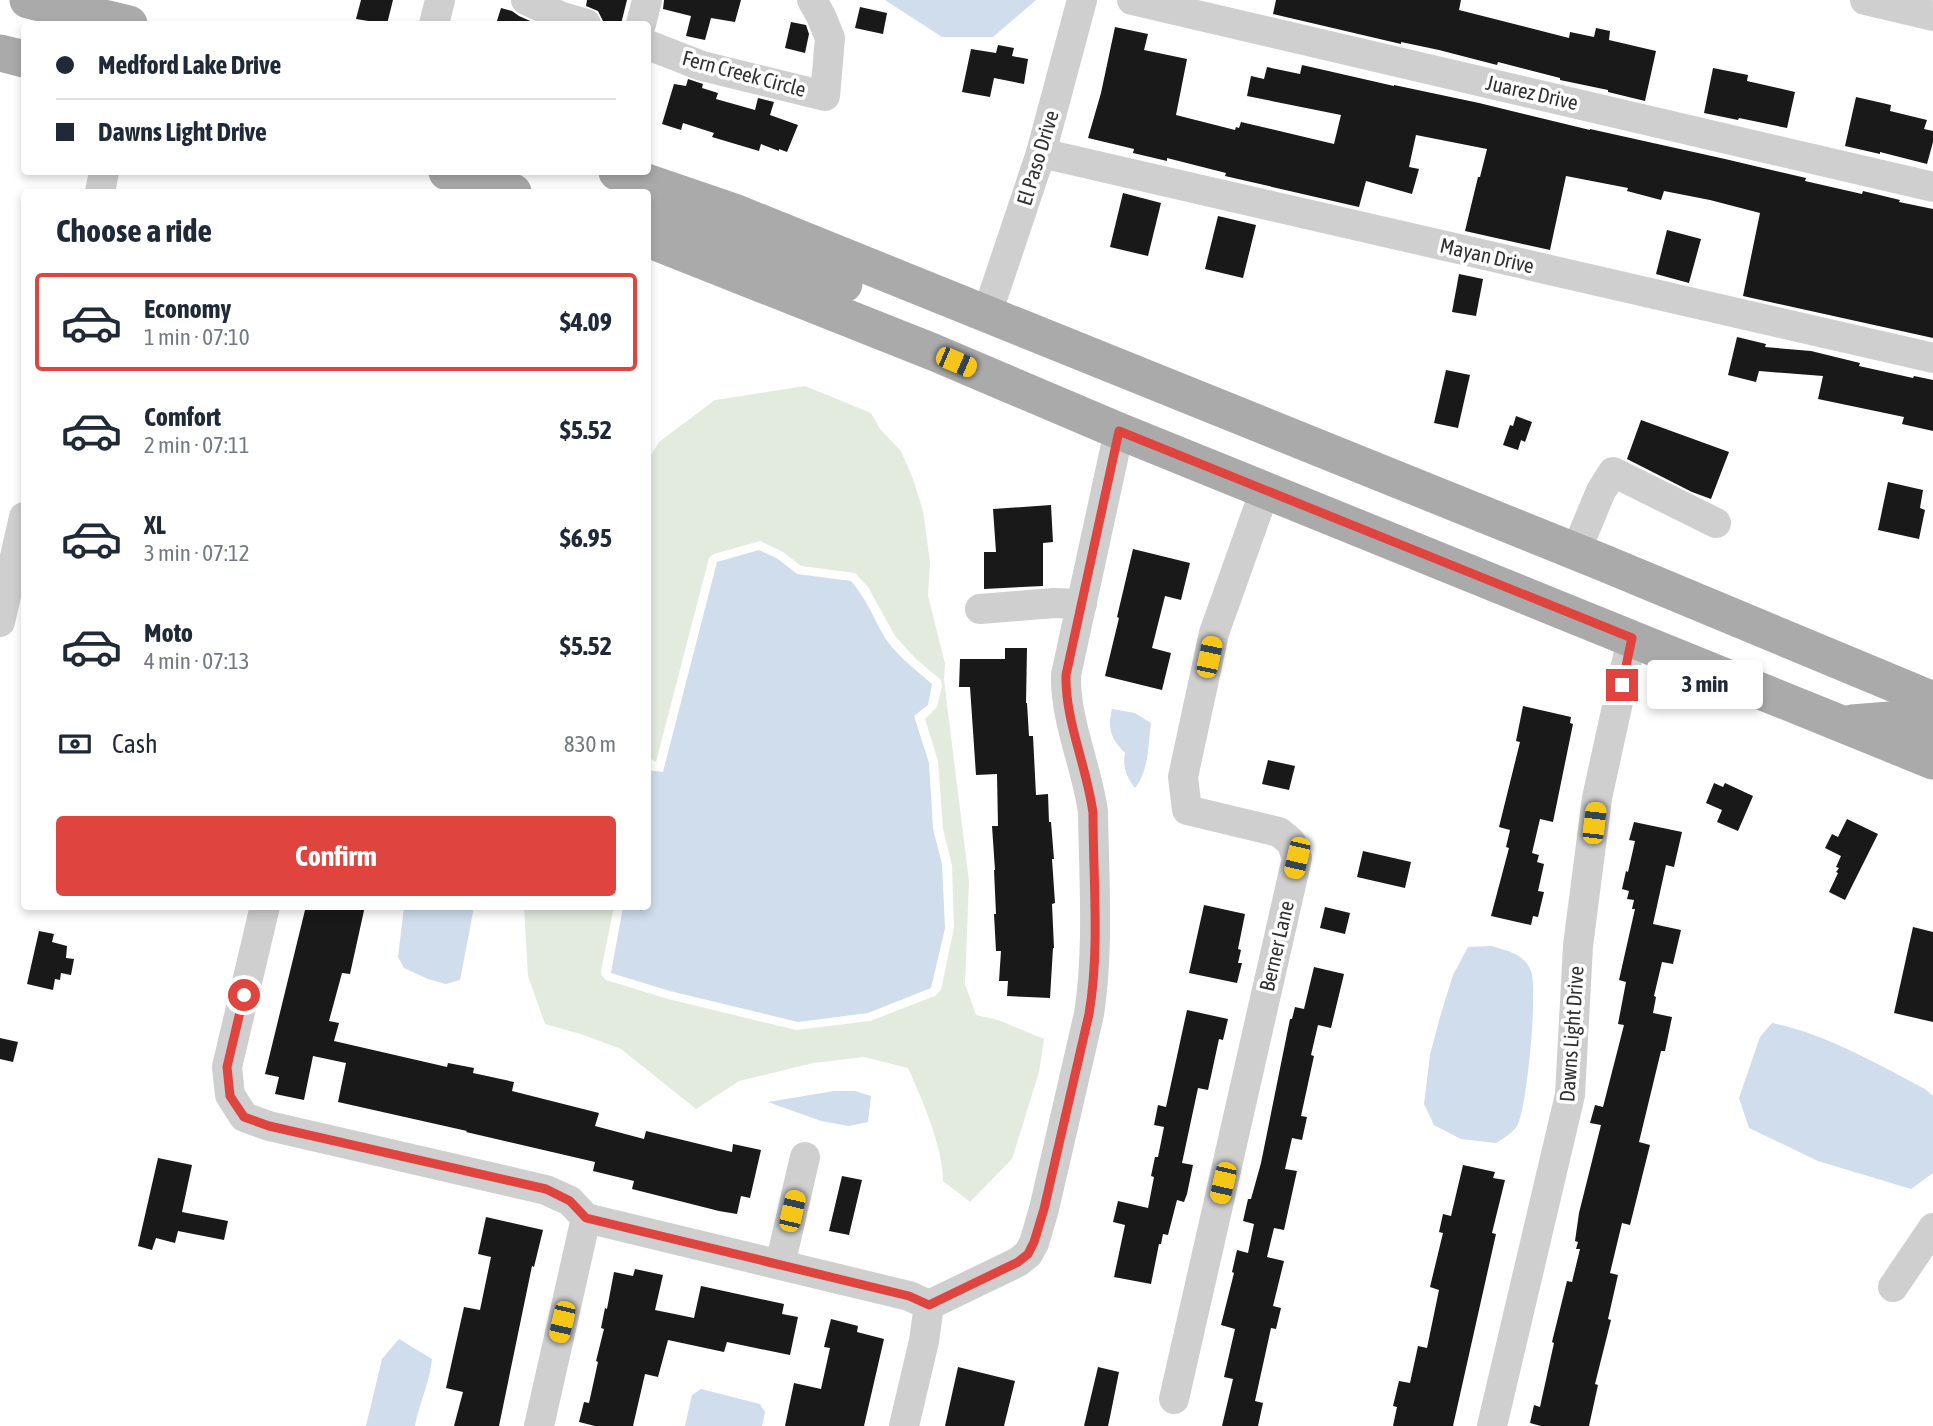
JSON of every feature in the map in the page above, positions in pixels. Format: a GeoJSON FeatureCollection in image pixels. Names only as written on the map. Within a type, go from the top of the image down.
{"type":"FeatureCollection","features":[{"type":"Feature","properties":{"kind":"main road"},"geometry":{"type":"LineString","coordinates":[[29,0],[116,21]]}},
{"type":"Feature","properties":{"kind":"main road"},"geometry":{"type":"LineString","coordinates":[[457,175],[503,189]]}},
{"type":"Feature","properties":{"kind":"main road"},"geometry":{"type":"LineString","coordinates":[[626,175],[734,212],[1576,551],[1933,700]]}},
{"type":"Feature","properties":{"kind":"main road"},"geometry":{"type":"LineString","coordinates":[[651,216],[683,223],[749,246],[925,316],[959,323],[987,314]]}},
{"type":"Feature","properties":{"kind":"main road"},"geometry":{"type":"LineString","coordinates":[[651,240],[922,348],[1119,431],[1933,761]]}},
{"type":"Feature","properties":{"kind":"main road"},"geometry":{"type":"LineString","coordinates":[[1844,723],[1902,719],[1933,732]]}},
{"type":"Feature","properties":{"kind":"street"},"geometry":{"type":"LineString","coordinates":[[435,21],[440,0]]}},
{"type":"Feature","properties":{"kind":"street"},"geometry":{"type":"LineString","coordinates":[[526,0],[576,21]]}},
{"type":"Feature","properties":{"kind":"street"},"geometry":{"type":"LineString","coordinates":[[642,21],[647,0]]}},
{"type":"Feature","properties":{"kind":"street","name":"Fern Creek Circle"},"geometry":{"type":"LineString","coordinates":[[651,46],[702,66],[825,96],[830,38],[812,0]]}},
{"type":"Feature","properties":{"kind":"street","name":"El Paso Drive"},"geometry":{"type":"LineString","coordinates":[[987,314],[1041,153],[1082,0]]}},
{"type":"Feature","properties":{"kind":"street","name":"Juarez Drive"},"geometry":{"type":"LineString","coordinates":[[1132,0],[1933,187]]}},
{"type":"Feature","properties":{"kind":"street"},"geometry":{"type":"LineString","coordinates":[[1865,0],[1933,16]]}},
{"type":"Feature","properties":{"kind":"street","name":"Mayan Drive"},"geometry":{"type":"LineString","coordinates":[[1041,153],[1933,358]]}},
{"type":"Feature","properties":{"kind":"street"},"geometry":{"type":"LineString","coordinates":[[929,1305],[1018,1262],[1028,1254],[1044,1209],[1089,1014],[1094,951],[1093,813],[1066,692],[1066,675],[1119,431]]}},
{"type":"Feature","properties":{"kind":"street"},"geometry":{"type":"LineString","coordinates":[[1576,551],[1601,491],[1613,472],[1716,523]]}},
{"type":"Feature","properties":{"kind":"street","name":"Berner Lane"},"geometry":{"type":"LineString","coordinates":[[1174,1399],[1297,858],[1291,842],[1279,832],[1187,810],[1183,777],[1214,633],[1265,490]]}},
{"type":"Feature","properties":{"kind":"street"},"geometry":{"type":"LineString","coordinates":[[0,622],[21,530]]}},
{"type":"Feature","properties":{"kind":"street"},"geometry":{"type":"LineString","coordinates":[[980,609],[1054,603],[1082,604]]}},
{"type":"Feature","properties":{"kind":"street","name":"Dawns Light Drive"},"geometry":{"type":"LineString","coordinates":[[1492,1426],[1570,1095],[1578,946],[1597,798],[1632,638]]}},
{"type":"Feature","properties":{"kind":"street"},"geometry":{"type":"LineString","coordinates":[[264,910],[227,1067],[230,1096],[244,1117],[269,1126],[546,1189],[570,1201],[586,1218],[909,1296],[929,1305]]}},
{"type":"Feature","properties":{"kind":"street"},"geometry":{"type":"LineString","coordinates":[[780,1265],[805,1157]]}},
{"type":"Feature","properties":{"kind":"street"},"geometry":{"type":"LineString","coordinates":[[539,1426],[586,1218]]}},
{"type":"Feature","properties":{"kind":"street"},"geometry":{"type":"LineString","coordinates":[[1893,1287],[1933,1227]]}},
{"type":"Feature","properties":{"kind":"street"},"geometry":{"type":"LineString","coordinates":[[904,1426],[924,1341],[929,1305]]}},
{"type":"Feature","properties":{"kind":"shaded area"},"geometry":{"type":"Polygon","coordinates":[[[805,386],[871,413],[880,429],[901,451],[913,479],[923,511],[930,562],[928,596],[945,663],[944,680],[969,881],[965,984],[976,1015],[998,1020],[1044,1039],[1039,1072],[1012,1159],[970,1202],[943,1181],[936,1138],[908,1068],[864,1057],[813,1063],[739,1081],[696,1109],[621,1049],[545,1024],[528,976],[524,910],[613,910],[602,976],[606,980],[668,999],[796,1030],[870,1021],[935,996],[941,990],[954,928],[952,865],[943,829],[938,761],[925,719],[937,707],[941,680],[916,659],[895,636],[868,587],[855,573],[801,566],[783,552],[760,541],[714,554],[709,558],[656,762],[651,759],[651,455],[659,442],[715,400],[805,386]]]}},
{"type":"Feature","properties":{"kind":"water"},"geometry":{"type":"Polygon","coordinates":[[[885,0],[1036,0],[993,37],[942,37],[885,0]]]}},
{"type":"Feature","properties":{"kind":"water"},"geometry":{"type":"Polygon","coordinates":[[[759,550],[778,559],[797,574],[851,581],[890,645],[932,684],[928,705],[914,716],[929,763],[933,829],[942,864],[945,928],[931,988],[868,1013],[798,1022],[670,991],[611,973],[622,910],[651,910],[651,770],[663,772],[717,562],[759,550]]]}},
{"type":"Feature","properties":{"kind":"water"},"geometry":{"type":"Polygon","coordinates":[[[1112,709],[1135,713],[1151,723],[1143,774],[1135,788],[1126,772],[1125,753],[1111,733],[1112,709]]]}},
{"type":"Feature","properties":{"kind":"water"},"geometry":{"type":"Polygon","coordinates":[[[404,910],[473,910],[460,980],[446,984],[428,979],[404,968],[398,957],[404,910]]]}},
{"type":"Feature","properties":{"kind":"water"},"geometry":{"type":"Polygon","coordinates":[[[1492,946],[1515,954],[1524,961],[1531,971],[1533,982],[1530,1049],[1521,1115],[1515,1129],[1496,1143],[1461,1139],[1434,1125],[1424,1104],[1430,1055],[1453,975],[1468,947],[1492,946]]]}},
{"type":"Feature","properties":{"kind":"water"},"geometry":{"type":"Polygon","coordinates":[[[1772,1023],[1812,1034],[1851,1051],[1925,1089],[1933,1096],[1933,1173],[1911,1189],[1818,1161],[1749,1128],[1739,1098],[1760,1037],[1772,1023]]]}},
{"type":"Feature","properties":{"kind":"water"},"geometry":{"type":"Polygon","coordinates":[[[834,1091],[855,1091],[871,1096],[868,1122],[849,1126],[821,1121],[768,1102],[834,1091]]]}},
{"type":"Feature","properties":{"kind":"water"},"geometry":{"type":"Polygon","coordinates":[[[399,1339],[432,1359],[415,1426],[366,1426],[382,1359],[399,1339]]]}},
{"type":"Feature","properties":{"kind":"water"},"geometry":{"type":"Polygon","coordinates":[[[701,1389],[760,1404],[765,1412],[762,1426],[685,1426],[692,1395],[701,1389]]]}},
{"type":"Feature","properties":{"kind":"building"},"geometry":{"type":"Polygon","coordinates":[[[361,0],[393,0],[388,21],[356,19],[361,0]]]}},
{"type":"Feature","properties":{"kind":"building"},"geometry":{"type":"Polygon","coordinates":[[[587,0],[627,0],[622,21],[603,21],[598,11],[586,6],[587,0]]]}},
{"type":"Feature","properties":{"kind":"building"},"geometry":{"type":"Polygon","coordinates":[[[664,0],[741,0],[735,22],[711,18],[705,40],[686,36],[691,16],[663,9],[664,0]]]}},
{"type":"Feature","properties":{"kind":"building"},"geometry":{"type":"Polygon","coordinates":[[[1276,0],[1461,0],[1459,10],[1569,38],[1570,32],[1594,37],[1596,28],[1610,31],[1609,40],[1656,51],[1645,101],[1498,62],[1497,65],[1273,14],[1276,0]]]}},
{"type":"Feature","properties":{"kind":"building"},"geometry":{"type":"Polygon","coordinates":[[[860,7],[887,13],[883,34],[855,28],[860,7]]]}},
{"type":"Feature","properties":{"kind":"building"},"geometry":{"type":"Polygon","coordinates":[[[501,8],[530,21],[497,21],[501,8]]]}},
{"type":"Feature","properties":{"kind":"building"},"geometry":{"type":"Polygon","coordinates":[[[791,22],[806,25],[809,34],[805,53],[785,48],[791,22]]]}},
{"type":"Feature","properties":{"kind":"building"},"geometry":{"type":"Polygon","coordinates":[[[1115,27],[1148,34],[1144,50],[1187,59],[1176,115],[1235,130],[1241,122],[1334,144],[1341,115],[1247,96],[1251,76],[1264,79],[1267,67],[1300,74],[1302,65],[1725,159],[1806,178],[1805,181],[1862,194],[1863,191],[1933,209],[1933,338],[1743,296],[1760,213],[1710,200],[1664,191],[1661,200],[1627,191],[1628,188],[1566,176],[1550,250],[1465,231],[1487,149],[1416,135],[1409,167],[1419,169],[1412,194],[1366,181],[1359,207],[1225,176],[1226,173],[1167,158],[1167,161],[1133,153],[1134,149],[1088,138],[1115,27]]]}},
{"type":"Feature","properties":{"kind":"building"},"geometry":{"type":"Polygon","coordinates":[[[998,45],[1014,48],[1012,56],[1028,59],[1024,84],[994,78],[990,97],[962,92],[971,49],[996,53],[998,45]]]}},
{"type":"Feature","properties":{"kind":"building"},"geometry":{"type":"Polygon","coordinates":[[[1713,68],[1748,75],[1747,81],[1795,92],[1787,128],[1704,113],[1713,68]]]}},
{"type":"Feature","properties":{"kind":"building"},"geometry":{"type":"Polygon","coordinates":[[[688,79],[703,84],[702,88],[718,93],[716,99],[755,110],[758,98],[774,102],[770,115],[798,125],[787,152],[761,144],[759,151],[712,137],[714,133],[683,123],[681,130],[662,124],[674,84],[686,86],[688,79]]]}},
{"type":"Feature","properties":{"kind":"building"},"geometry":{"type":"Polygon","coordinates":[[[1856,97],[1891,105],[1890,111],[1927,120],[1924,129],[1933,131],[1933,142],[1927,164],[1845,146],[1856,97]]]}},
{"type":"Feature","properties":{"kind":"building"},"geometry":{"type":"Polygon","coordinates":[[[1123,193],[1161,203],[1148,256],[1110,247],[1123,193]]]}},
{"type":"Feature","properties":{"kind":"building"},"geometry":{"type":"Polygon","coordinates":[[[1218,216],[1256,225],[1243,278],[1205,269],[1218,216]]]}},
{"type":"Feature","properties":{"kind":"building"},"geometry":{"type":"Polygon","coordinates":[[[1667,230],[1701,239],[1689,283],[1656,274],[1667,230]]]}},
{"type":"Feature","properties":{"kind":"building"},"geometry":{"type":"Polygon","coordinates":[[[1459,274],[1483,279],[1476,316],[1452,312],[1459,274]]]}},
{"type":"Feature","properties":{"kind":"building"},"geometry":{"type":"Polygon","coordinates":[[[1737,337],[1766,344],[1765,347],[1811,351],[1860,363],[1859,366],[1933,380],[1933,431],[1902,424],[1904,417],[1818,399],[1823,376],[1759,371],[1756,382],[1728,375],[1737,337]]]}},
{"type":"Feature","properties":{"kind":"building"},"geometry":{"type":"Polygon","coordinates":[[[1446,370],[1470,375],[1458,428],[1434,423],[1446,370]]]}},
{"type":"Feature","properties":{"kind":"building"},"geometry":{"type":"Polygon","coordinates":[[[1516,416],[1532,422],[1525,442],[1521,440],[1518,450],[1503,445],[1516,416]]]}},
{"type":"Feature","properties":{"kind":"building"},"geometry":{"type":"Polygon","coordinates":[[[1641,420],[1729,452],[1711,499],[1627,459],[1641,420]]]}},
{"type":"Feature","properties":{"kind":"building"},"geometry":{"type":"Polygon","coordinates":[[[1888,482],[1923,490],[1920,508],[1925,510],[1919,539],[1878,530],[1888,482]]]}},
{"type":"Feature","properties":{"kind":"building"},"geometry":{"type":"Polygon","coordinates":[[[1051,505],[1053,542],[1043,543],[1043,586],[984,589],[984,552],[996,552],[993,509],[1051,505]]]}},
{"type":"Feature","properties":{"kind":"building"},"geometry":{"type":"Polygon","coordinates":[[[1133,549],[1190,563],[1181,600],[1165,596],[1152,648],[1171,653],[1162,690],[1105,676],[1133,549]]]}},
{"type":"Feature","properties":{"kind":"building"},"geometry":{"type":"Polygon","coordinates":[[[1005,648],[1027,648],[1026,703],[1029,736],[1033,736],[1036,795],[1048,794],[1055,903],[1052,904],[1054,948],[1050,998],[1007,996],[1008,981],[999,981],[1001,951],[996,951],[992,826],[998,826],[997,774],[976,775],[970,687],[959,687],[960,659],[1005,659],[1005,648]]]}},
{"type":"Feature","properties":{"kind":"building"},"geometry":{"type":"Polygon","coordinates":[[[1523,706],[1571,717],[1570,723],[1573,724],[1553,822],[1540,819],[1532,853],[1539,855],[1537,862],[1544,864],[1538,891],[1544,892],[1538,917],[1533,916],[1531,925],[1491,916],[1509,848],[1506,847],[1510,830],[1499,827],[1520,742],[1516,741],[1523,706]]]}},
{"type":"Feature","properties":{"kind":"building"},"geometry":{"type":"Polygon","coordinates":[[[1268,760],[1295,766],[1289,790],[1262,784],[1268,760]]]}},
{"type":"Feature","properties":{"kind":"building"},"geometry":{"type":"Polygon","coordinates":[[[1714,783],[1723,787],[1725,783],[1753,796],[1738,831],[1717,822],[1722,810],[1706,803],[1714,783]]]}},
{"type":"Feature","properties":{"kind":"building"},"geometry":{"type":"Polygon","coordinates":[[[1847,819],[1878,834],[1845,900],[1829,892],[1838,873],[1836,872],[1839,868],[1836,867],[1841,856],[1825,848],[1832,834],[1838,837],[1847,819]]]}},
{"type":"Feature","properties":{"kind":"building"},"geometry":{"type":"Polygon","coordinates":[[[1634,822],[1682,832],[1674,867],[1666,865],[1653,924],[1681,930],[1673,964],[1662,962],[1654,996],[1653,1013],[1672,1017],[1639,1142],[1650,1145],[1630,1225],[1622,1223],[1610,1273],[1618,1275],[1589,1426],[1541,1426],[1530,1423],[1534,1405],[1540,1407],[1567,1281],[1572,1282],[1580,1249],[1576,1249],[1578,1242],[1575,1241],[1579,1213],[1601,1125],[1590,1123],[1595,1105],[1603,1107],[1624,1025],[1618,1024],[1626,982],[1619,980],[1635,909],[1632,909],[1634,900],[1627,899],[1629,891],[1622,889],[1635,841],[1629,840],[1634,822]]]}},
{"type":"Feature","properties":{"kind":"building"},"geometry":{"type":"Polygon","coordinates":[[[1363,851],[1411,862],[1405,888],[1357,877],[1363,851]]]}},
{"type":"Feature","properties":{"kind":"building"},"geometry":{"type":"Polygon","coordinates":[[[1204,905],[1245,914],[1238,949],[1241,950],[1238,963],[1242,963],[1237,983],[1189,973],[1204,905]]]}},
{"type":"Feature","properties":{"kind":"building"},"geometry":{"type":"Polygon","coordinates":[[[1325,907],[1350,913],[1345,934],[1320,928],[1325,907]]]}},
{"type":"Feature","properties":{"kind":"building"},"geometry":{"type":"Polygon","coordinates":[[[305,910],[364,910],[350,974],[342,973],[329,1021],[339,1023],[334,1041],[447,1067],[448,1063],[474,1068],[473,1073],[514,1082],[512,1091],[599,1113],[595,1126],[644,1139],[646,1131],[732,1152],[733,1144],[761,1150],[750,1198],[741,1196],[737,1214],[632,1189],[634,1181],[593,1171],[595,1162],[338,1102],[346,1063],[313,1056],[304,1100],[275,1094],[279,1077],[265,1074],[305,910]]]}},
{"type":"Feature","properties":{"kind":"building"},"geometry":{"type":"Polygon","coordinates":[[[1913,927],[1933,932],[1933,1022],[1894,1013],[1913,927]]]}},
{"type":"Feature","properties":{"kind":"building"},"geometry":{"type":"Polygon","coordinates":[[[39,931],[54,934],[52,942],[67,946],[66,958],[74,959],[71,975],[61,973],[60,980],[55,979],[53,990],[27,984],[39,931]]]}},
{"type":"Feature","properties":{"kind":"building"},"geometry":{"type":"Polygon","coordinates":[[[1314,967],[1344,974],[1331,1028],[1318,1025],[1301,1116],[1307,1117],[1302,1140],[1292,1138],[1285,1169],[1297,1171],[1284,1230],[1274,1228],[1267,1257],[1284,1261],[1273,1306],[1281,1308],[1276,1329],[1271,1328],[1255,1401],[1263,1403],[1258,1426],[1222,1426],[1233,1379],[1224,1377],[1235,1329],[1221,1325],[1237,1250],[1248,1253],[1254,1224],[1243,1221],[1261,1163],[1290,1019],[1295,1007],[1304,1009],[1314,967]]]}},
{"type":"Feature","properties":{"kind":"building"},"geometry":{"type":"Polygon","coordinates":[[[1187,1010],[1228,1019],[1223,1040],[1219,1039],[1208,1090],[1198,1088],[1182,1163],[1193,1165],[1187,1194],[1184,1202],[1177,1200],[1168,1235],[1163,1234],[1159,1244],[1151,1284],[1114,1277],[1125,1225],[1113,1222],[1118,1201],[1148,1208],[1154,1177],[1151,1176],[1164,1127],[1154,1125],[1158,1105],[1166,1107],[1187,1010]]]}},
{"type":"Feature","properties":{"kind":"building"},"geometry":{"type":"Polygon","coordinates":[[[0,1038],[18,1042],[13,1062],[0,1059],[0,1038]]]}},
{"type":"Feature","properties":{"kind":"building"},"geometry":{"type":"Polygon","coordinates":[[[158,1158],[192,1165],[182,1212],[228,1221],[224,1240],[178,1231],[175,1243],[156,1238],[152,1250],[138,1246],[158,1158]]]}},
{"type":"Feature","properties":{"kind":"building"},"geometry":{"type":"Polygon","coordinates":[[[1463,1165],[1495,1172],[1493,1178],[1505,1180],[1492,1233],[1496,1234],[1453,1426],[1393,1426],[1397,1407],[1393,1406],[1399,1381],[1410,1383],[1418,1346],[1427,1348],[1439,1290],[1430,1287],[1443,1233],[1439,1232],[1443,1214],[1451,1216],[1463,1165]]]}},
{"type":"Feature","properties":{"kind":"building"},"geometry":{"type":"Polygon","coordinates":[[[842,1176],[862,1180],[849,1235],[829,1231],[842,1176]]]}},
{"type":"Feature","properties":{"kind":"building"},"geometry":{"type":"Polygon","coordinates":[[[486,1217],[543,1230],[534,1267],[532,1266],[499,1426],[454,1426],[463,1392],[446,1388],[464,1307],[480,1310],[491,1257],[478,1254],[486,1217]]]}},
{"type":"Feature","properties":{"kind":"building"},"geometry":{"type":"Polygon","coordinates":[[[635,1269],[663,1275],[655,1310],[694,1318],[701,1286],[784,1304],[782,1314],[798,1317],[790,1355],[727,1342],[724,1352],[668,1340],[658,1377],[645,1374],[633,1426],[595,1426],[579,1422],[584,1402],[589,1403],[604,1329],[601,1328],[614,1272],[633,1276],[635,1269]]]}},
{"type":"Feature","properties":{"kind":"building"},"geometry":{"type":"Polygon","coordinates":[[[831,1319],[858,1326],[857,1332],[884,1339],[864,1426],[785,1426],[794,1383],[821,1389],[830,1348],[824,1347],[831,1319]]]}},
{"type":"Feature","properties":{"kind":"building"},"geometry":{"type":"Polygon","coordinates":[[[958,1367],[1015,1381],[1004,1426],[945,1426],[958,1367]]]}},
{"type":"Feature","properties":{"kind":"building"},"geometry":{"type":"Polygon","coordinates":[[[1098,1367],[1119,1372],[1108,1426],[1084,1426],[1098,1367]]]}},
{"type":"Feature","properties":{"kind":"route"},"geometry":{"type":"LineString","coordinates":[[244,995],[227,1067],[230,1096],[244,1117],[269,1126],[546,1189],[570,1201],[586,1218],[909,1296],[929,1305],[1018,1262],[1028,1254],[1044,1209],[1089,1014],[1094,951],[1093,813],[1066,692],[1066,675],[1119,431],[1632,638],[1622,685]]}}]}
